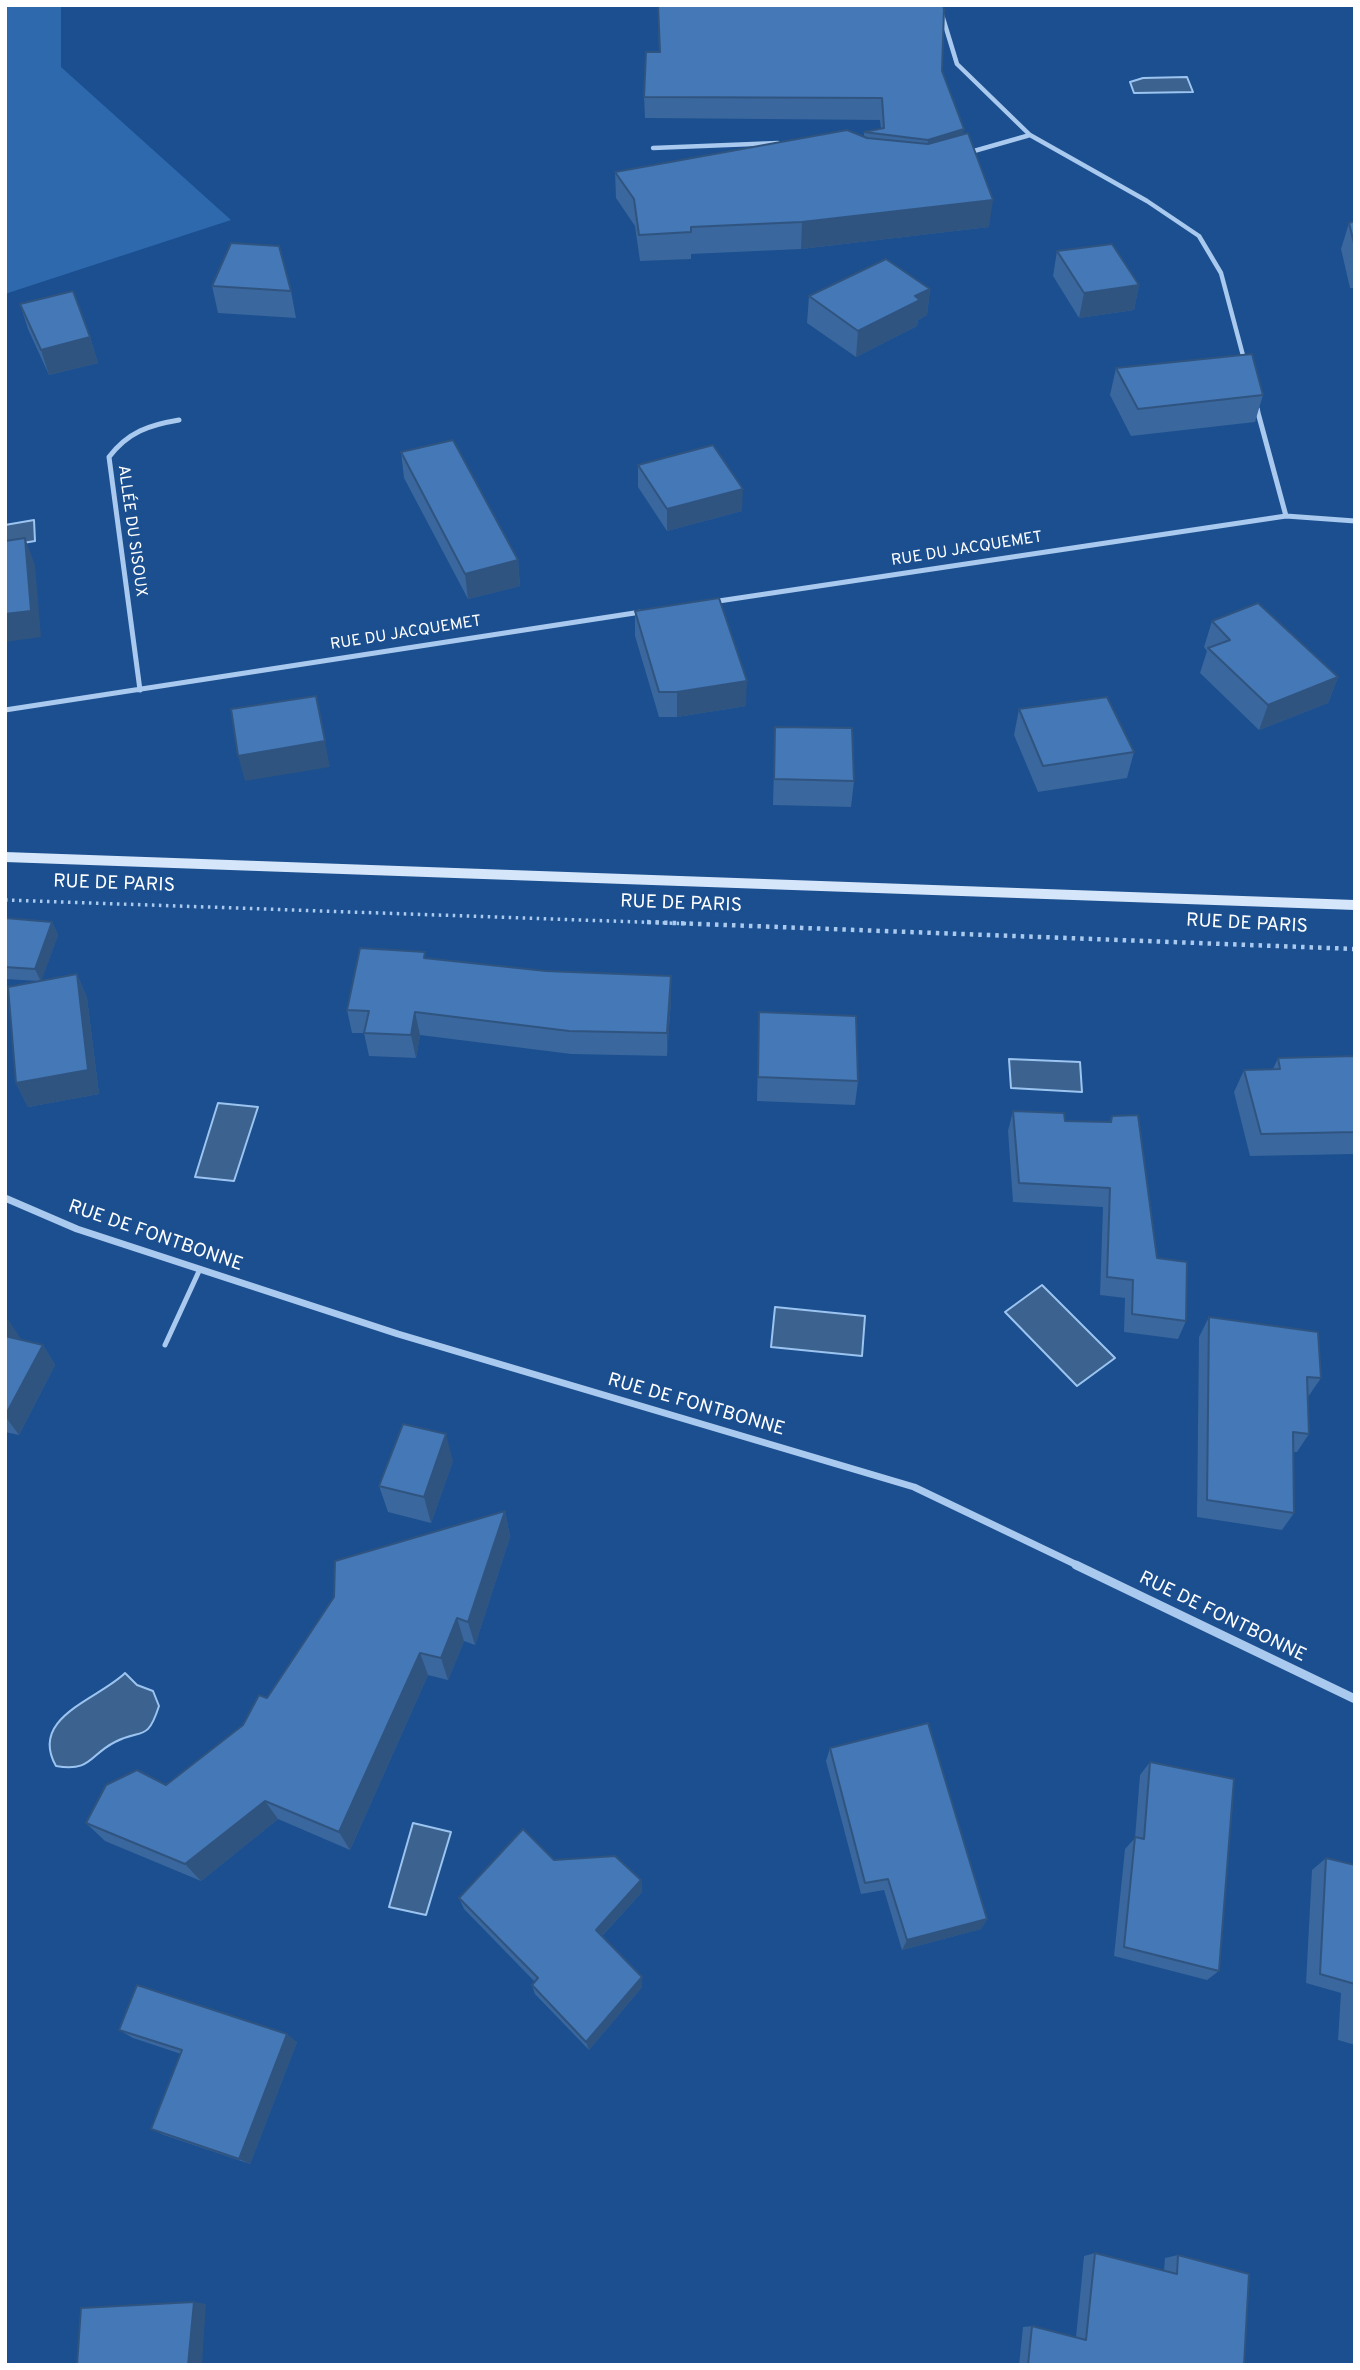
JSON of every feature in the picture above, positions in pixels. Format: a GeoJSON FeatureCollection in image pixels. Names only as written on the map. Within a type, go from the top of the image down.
{"type":"FeatureCollection","features":[{"type":"Feature","properties":{"kind":"main road","name":"RUE DE PARIS"},"geometry":{"type":"LineString","coordinates":[[5,857],[1355,905]]}},
{"type":"Feature","properties":{"kind":"street"},"geometry":{"type":"LineString","coordinates":[[939,5],[957,64],[1030,135],[1147,201],[1199,236],[1221,273],[1246,368]]}},
{"type":"Feature","properties":{"kind":"street"},"geometry":{"type":"LineString","coordinates":[[964,154],[1030,135]]}},
{"type":"Feature","properties":{"kind":"street"},"geometry":{"type":"LineString","coordinates":[[653,148],[790,143]]}},
{"type":"Feature","properties":{"kind":"street"},"geometry":{"type":"LineString","coordinates":[[1253,395],[1286,516]]}},
{"type":"Feature","properties":{"kind":"street","name":"ALLÉE DU SISOUX"},"geometry":{"type":"LineString","coordinates":[[140,690],[109,457],[121,440],[145,426],[179,420]]}},
{"type":"Feature","properties":{"kind":"street","name":"RUE DU JACQUEMET"},"geometry":{"type":"LineString","coordinates":[[702,603],[1286,516],[1355,521]]}},
{"type":"Feature","properties":{"kind":"street","name":"RUE DU JACQUEMET"},"geometry":{"type":"LineString","coordinates":[[5,710],[648,611]]}},
{"type":"Feature","properties":{"kind":"street","name":"RUE DE FONTBONNE"},"geometry":{"type":"LineString","coordinates":[[5,1198],[77,1229],[398,1334],[914,1487],[1355,1699]]}},
{"type":"Feature","properties":{"kind":"lane"},"geometry":{"type":"LineString","coordinates":[[165,1345],[200,1269]]}},
{"type":"Feature","properties":{"kind":"path","name":"RUE DE PARIS"},"geometry":{"type":"LineString","coordinates":[[5,900],[1355,949]]}},
{"type":"Feature","properties":{"kind":"shaded area"},"geometry":{"type":"Polygon","coordinates":[[[5,5],[61,5],[61,67],[231,220],[5,294],[5,5]]]}},
{"type":"Feature","properties":{"kind":"shaded area"},"geometry":{"type":"Polygon","coordinates":[[[1187,77],[1193,92],[1134,93],[1130,82],[1143,78],[1187,77]]]}},
{"type":"Feature","properties":{"kind":"shaded area"},"geometry":{"type":"Polygon","coordinates":[[[34,520],[35,541],[5,546],[5,525],[34,520]]]}},
{"type":"Feature","properties":{"kind":"shaded area"},"geometry":{"type":"Polygon","coordinates":[[[1009,1059],[1080,1062],[1082,1092],[1011,1088],[1009,1059]]]}},
{"type":"Feature","properties":{"kind":"shaded area"},"geometry":{"type":"Polygon","coordinates":[[[218,1103],[258,1107],[234,1181],[195,1177],[218,1103]]]}},
{"type":"Feature","properties":{"kind":"shaded area"},"geometry":{"type":"Polygon","coordinates":[[[1042,1285],[1115,1358],[1077,1386],[1005,1312],[1042,1285]]]}},
{"type":"Feature","properties":{"kind":"shaded area"},"geometry":{"type":"Polygon","coordinates":[[[775,1307],[865,1316],[862,1356],[771,1347],[775,1307]]]}},
{"type":"Feature","properties":{"kind":"shaded area"},"geometry":{"type":"Polygon","coordinates":[[[125,1673],[137,1685],[153,1691],[159,1706],[151,1725],[143,1733],[106,1747],[84,1764],[77,1767],[56,1766],[50,1749],[51,1734],[59,1722],[70,1711],[125,1673]]]}},
{"type":"Feature","properties":{"kind":"shaded area"},"geometry":{"type":"Polygon","coordinates":[[[413,1823],[451,1832],[426,1915],[389,1907],[413,1823]]]}},
{"type":"Feature","properties":{"kind":"building"},"geometry":{"type":"Polygon","coordinates":[[[658,5],[943,5],[942,71],[964,129],[928,140],[864,132],[884,128],[882,98],[644,97],[646,52],[660,52],[658,5]]]}},
{"type":"Feature","properties":{"kind":"building"},"geometry":{"type":"Polygon","coordinates":[[[847,130],[867,138],[928,144],[968,133],[993,200],[802,222],[691,227],[691,232],[639,235],[634,199],[615,172],[847,130]]]}},
{"type":"Feature","properties":{"kind":"building"},"geometry":{"type":"Polygon","coordinates":[[[1355,221],[1355,247],[1349,223],[1355,221]]]}},
{"type":"Feature","properties":{"kind":"building"},"geometry":{"type":"Polygon","coordinates":[[[231,243],[279,246],[291,291],[212,286],[231,243]]]}},
{"type":"Feature","properties":{"kind":"building"},"geometry":{"type":"Polygon","coordinates":[[[1112,244],[1139,285],[1084,293],[1057,251],[1112,244]]]}},
{"type":"Feature","properties":{"kind":"building"},"geometry":{"type":"Polygon","coordinates":[[[886,259],[930,289],[915,296],[920,300],[858,331],[809,296],[886,259]]]}},
{"type":"Feature","properties":{"kind":"building"},"geometry":{"type":"Polygon","coordinates":[[[73,291],[90,337],[41,350],[20,304],[73,291]]]}},
{"type":"Feature","properties":{"kind":"building"},"geometry":{"type":"Polygon","coordinates":[[[1252,354],[1263,395],[1138,409],[1116,368],[1252,354]]]}},
{"type":"Feature","properties":{"kind":"building"},"geometry":{"type":"Polygon","coordinates":[[[453,440],[518,560],[465,574],[401,452],[453,440]]]}},
{"type":"Feature","properties":{"kind":"building"},"geometry":{"type":"Polygon","coordinates":[[[713,445],[743,489],[667,509],[638,465],[713,445]]]}},
{"type":"Feature","properties":{"kind":"building"},"geometry":{"type":"Polygon","coordinates":[[[25,538],[31,611],[5,614],[5,541],[25,538]]]}},
{"type":"Feature","properties":{"kind":"building"},"geometry":{"type":"Polygon","coordinates":[[[719,598],[747,681],[677,692],[659,692],[635,611],[719,598]]]}},
{"type":"Feature","properties":{"kind":"building"},"geometry":{"type":"Polygon","coordinates":[[[1258,603],[1338,677],[1268,705],[1208,648],[1230,640],[1212,621],[1258,603]]]}},
{"type":"Feature","properties":{"kind":"building"},"geometry":{"type":"Polygon","coordinates":[[[316,696],[325,741],[238,756],[231,709],[316,696]]]}},
{"type":"Feature","properties":{"kind":"building"},"geometry":{"type":"Polygon","coordinates":[[[1107,697],[1134,752],[1043,766],[1019,709],[1107,697]]]}},
{"type":"Feature","properties":{"kind":"building"},"geometry":{"type":"Polygon","coordinates":[[[775,727],[852,728],[854,781],[774,779],[775,727]]]}},
{"type":"Feature","properties":{"kind":"building"},"geometry":{"type":"Polygon","coordinates":[[[5,918],[52,922],[35,969],[5,967],[5,918]]]}},
{"type":"Feature","properties":{"kind":"building"},"geometry":{"type":"Polygon","coordinates":[[[360,948],[425,952],[424,958],[546,971],[671,976],[667,1033],[569,1031],[415,1012],[411,1035],[364,1033],[369,1011],[347,1010],[360,948]]]}},
{"type":"Feature","properties":{"kind":"building"},"geometry":{"type":"Polygon","coordinates":[[[77,974],[88,1070],[16,1083],[8,987],[77,974]]]}},
{"type":"Feature","properties":{"kind":"building"},"geometry":{"type":"Polygon","coordinates":[[[759,1012],[856,1016],[858,1081],[758,1077],[759,1012]]]}},
{"type":"Feature","properties":{"kind":"building"},"geometry":{"type":"Polygon","coordinates":[[[1355,1056],[1355,1132],[1261,1134],[1244,1070],[1280,1069],[1278,1058],[1355,1056]]]}},
{"type":"Feature","properties":{"kind":"building"},"geometry":{"type":"Polygon","coordinates":[[[1013,1111],[1064,1113],[1065,1121],[1111,1122],[1112,1116],[1138,1115],[1157,1258],[1187,1262],[1186,1321],[1132,1314],[1133,1280],[1107,1277],[1110,1188],[1019,1183],[1013,1111]]]}},
{"type":"Feature","properties":{"kind":"building"},"geometry":{"type":"Polygon","coordinates":[[[1209,1317],[1318,1332],[1321,1378],[1307,1377],[1309,1434],[1293,1432],[1294,1513],[1207,1500],[1209,1317]]]}},
{"type":"Feature","properties":{"kind":"building"},"geometry":{"type":"Polygon","coordinates":[[[5,1336],[43,1345],[5,1416],[5,1336]]]}},
{"type":"Feature","properties":{"kind":"building"},"geometry":{"type":"Polygon","coordinates":[[[403,1424],[446,1434],[424,1497],[379,1486],[403,1424]]]}},
{"type":"Feature","properties":{"kind":"building"},"geometry":{"type":"Polygon","coordinates":[[[505,1511],[468,1622],[457,1618],[441,1658],[420,1653],[339,1832],[265,1801],[185,1864],[86,1823],[106,1785],[137,1770],[166,1785],[243,1725],[259,1695],[267,1698],[334,1597],[335,1561],[505,1511]]]}},
{"type":"Feature","properties":{"kind":"building"},"geometry":{"type":"Polygon","coordinates":[[[928,1723],[987,1919],[907,1940],[888,1879],[865,1883],[830,1748],[928,1723]]]}},
{"type":"Feature","properties":{"kind":"building"},"geometry":{"type":"Polygon","coordinates":[[[1150,1762],[1234,1779],[1219,1971],[1124,1947],[1135,1837],[1144,1839],[1150,1762]]]}},
{"type":"Feature","properties":{"kind":"building"},"geometry":{"type":"Polygon","coordinates":[[[523,1829],[554,1860],[615,1856],[641,1880],[596,1930],[642,1977],[586,2042],[532,1985],[538,1978],[459,1898],[523,1829]]]}},
{"type":"Feature","properties":{"kind":"building"},"geometry":{"type":"Polygon","coordinates":[[[1326,1858],[1355,1865],[1355,1984],[1320,1974],[1326,1858]]]}},
{"type":"Feature","properties":{"kind":"building"},"geometry":{"type":"Polygon","coordinates":[[[137,1985],[287,2034],[239,2159],[151,2129],[182,2050],[119,2030],[137,1985]]]}},
{"type":"Feature","properties":{"kind":"building"},"geometry":{"type":"Polygon","coordinates":[[[1095,2253],[1177,2274],[1178,2255],[1249,2274],[1244,2365],[1028,2365],[1032,2326],[1086,2340],[1095,2253]]]}},
{"type":"Feature","properties":{"kind":"building"},"geometry":{"type":"Polygon","coordinates":[[[194,2302],[188,2365],[77,2365],[81,2308],[194,2302]]]}}]}
